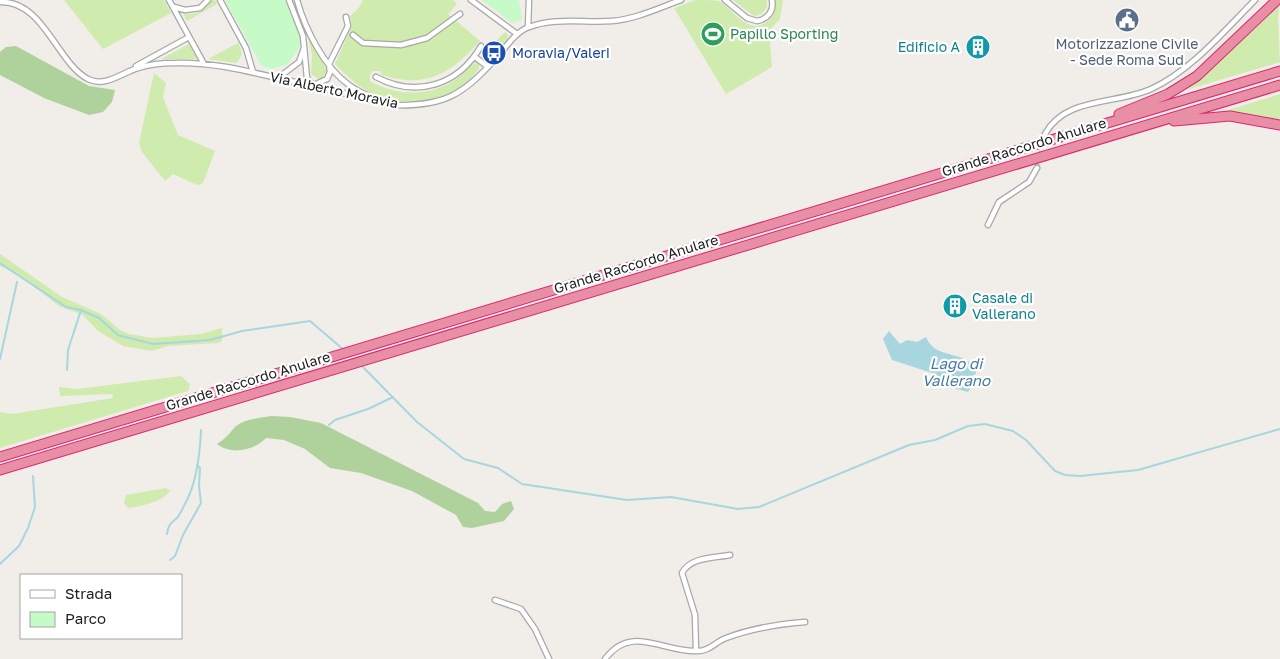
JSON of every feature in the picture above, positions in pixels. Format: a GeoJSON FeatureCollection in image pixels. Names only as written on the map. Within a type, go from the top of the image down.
{"type":"FeatureCollection","features":[{"type":"Feature","properties":{"kind":"highway"},"geometry":{"type":"LineString","coordinates":[[1064,136],[1157,99],[1184,85],[1212,64],[1277,0]]}},
{"type":"Feature","properties":{"kind":"highway","name":"Grande Raccordo Anulare"},"geometry":{"type":"LineString","coordinates":[[0,457],[1280,71]]}},
{"type":"Feature","properties":{"kind":"highway","name":"Grande Raccordo Anulare"},"geometry":{"type":"LineString","coordinates":[[0,470],[1280,85]]}},
{"type":"Feature","properties":{"kind":"highway"},"geometry":{"type":"LineString","coordinates":[[1139,127],[1222,116],[1252,118],[1280,125]]}},
{"type":"Feature","properties":{"kind":"street","name":"Via Alberto Moravia"},"geometry":{"type":"LineString","coordinates":[[0,2],[15,0],[30,8],[87,79],[107,80],[152,64],[204,64],[313,85],[379,102],[417,106],[438,102],[458,94],[488,68],[517,34],[528,27],[555,22],[621,19],[681,0]]}},
{"type":"Feature","properties":{"kind":"street"},"geometry":{"type":"LineString","coordinates":[[169,0],[204,64]]}},
{"type":"Feature","properties":{"kind":"street"},"geometry":{"type":"LineString","coordinates":[[174,7],[185,10],[200,8],[208,0]]}},
{"type":"Feature","properties":{"kind":"street","name":"Via Alberto Moravia"},"geometry":{"type":"LineString","coordinates":[[220,0],[246,48],[253,72]]}},
{"type":"Feature","properties":{"kind":"street"},"geometry":{"type":"LineString","coordinates":[[289,0],[306,46],[307,78],[313,85],[327,79],[330,72],[329,64],[348,26],[346,17]]}},
{"type":"Feature","properties":{"kind":"street"},"geometry":{"type":"LineString","coordinates":[[297,0],[310,32],[329,64],[348,85],[379,102]]}},
{"type":"Feature","properties":{"kind":"street"},"geometry":{"type":"LineString","coordinates":[[471,0],[517,34]]}},
{"type":"Feature","properties":{"kind":"street"},"geometry":{"type":"LineString","coordinates":[[528,27],[529,0]]}},
{"type":"Feature","properties":{"kind":"street"},"geometry":{"type":"LineString","coordinates":[[725,0],[747,18],[757,20],[769,14],[772,8],[772,0]]}},
{"type":"Feature","properties":{"kind":"street"},"geometry":{"type":"LineString","coordinates":[[1045,134],[1058,118],[1067,112],[1091,104],[1137,94],[1165,82],[1194,59],[1255,0]]}},
{"type":"Feature","properties":{"kind":"street"},"geometry":{"type":"LineString","coordinates":[[353,35],[364,43],[401,45],[427,38],[460,14]]}},
{"type":"Feature","properties":{"kind":"street"},"geometry":{"type":"LineString","coordinates":[[128,71],[190,36]]}},
{"type":"Feature","properties":{"kind":"street"},"geometry":{"type":"LineString","coordinates":[[278,78],[299,62],[306,46]]}},
{"type":"Feature","properties":{"kind":"street"},"geometry":{"type":"LineString","coordinates":[[376,77],[392,86],[418,89],[447,79],[475,56],[481,46]]}},
{"type":"Feature","properties":{"kind":"street"},"geometry":{"type":"LineString","coordinates":[[475,56],[488,68]]}},
{"type":"Feature","properties":{"kind":"street"},"geometry":{"type":"LineString","coordinates":[[988,225],[999,202],[1028,182],[1037,168]]}},
{"type":"Feature","properties":{"kind":"street"},"geometry":{"type":"LineString","coordinates":[[696,651],[695,615],[682,580],[682,573],[685,568],[694,562],[730,555]]}},
{"type":"Feature","properties":{"kind":"street"},"geometry":{"type":"LineString","coordinates":[[495,600],[521,609],[533,626],[549,659]]}},
{"type":"Feature","properties":{"kind":"street"},"geometry":{"type":"LineString","coordinates":[[605,659],[615,650],[635,640],[696,651],[708,649],[730,637],[782,625],[805,622]]}},
{"type":"Feature","properties":{"kind":"green space"},"geometry":{"type":"Polygon","coordinates":[[[64,0],[164,0],[171,13],[103,49],[64,0]]]}},
{"type":"Feature","properties":{"kind":"green space"},"geometry":{"type":"Polygon","coordinates":[[[212,0],[215,0],[217,4],[187,21],[183,13],[192,14],[199,12],[212,0]]]}},
{"type":"Feature","properties":{"kind":"green space"},"geometry":{"type":"Polygon","coordinates":[[[225,0],[290,0],[302,44],[287,65],[270,69],[261,65],[225,0]]]}},
{"type":"Feature","properties":{"kind":"green space"},"geometry":{"type":"Polygon","coordinates":[[[363,0],[453,0],[457,4],[448,14],[480,41],[458,62],[437,76],[412,80],[398,79],[382,75],[380,71],[373,71],[370,75],[370,81],[392,90],[403,92],[427,91],[449,84],[474,63],[477,62],[479,64],[479,69],[468,81],[455,90],[425,100],[409,102],[393,100],[378,96],[364,89],[335,64],[352,26],[350,16],[358,9],[363,0]]]}},
{"type":"Feature","properties":{"kind":"green space"},"geometry":{"type":"Polygon","coordinates":[[[482,0],[519,0],[522,20],[512,23],[482,0]]]}},
{"type":"Feature","properties":{"kind":"green space"},"geometry":{"type":"Polygon","coordinates":[[[696,0],[719,1],[742,20],[754,26],[768,21],[774,12],[775,0],[783,0],[780,19],[769,31],[772,67],[726,94],[674,8],[696,0]]]}},
{"type":"Feature","properties":{"kind":"green space"},"geometry":{"type":"Polygon","coordinates":[[[733,0],[767,0],[767,7],[762,14],[754,16],[733,0]]]}},
{"type":"Feature","properties":{"kind":"green space"},"geometry":{"type":"Polygon","coordinates":[[[1280,0],[1278,18],[1280,62],[1186,90],[1205,75],[1280,0]]]}},
{"type":"Feature","properties":{"kind":"green space"},"geometry":{"type":"Polygon","coordinates":[[[505,32],[508,35],[507,39],[489,58],[482,57],[482,50],[485,46],[489,48],[505,32]]]}},
{"type":"Feature","properties":{"kind":"green space"},"geometry":{"type":"Polygon","coordinates":[[[308,36],[327,70],[323,77],[319,79],[311,74],[312,55],[308,36]]]}},
{"type":"Feature","properties":{"kind":"green space"},"geometry":{"type":"Polygon","coordinates":[[[238,43],[242,54],[236,63],[208,59],[238,43]]]}},
{"type":"Feature","properties":{"kind":"green space"},"geometry":{"type":"Polygon","coordinates":[[[189,44],[197,59],[161,59],[189,44]]]}},
{"type":"Feature","properties":{"kind":"green space"},"geometry":{"type":"Polygon","coordinates":[[[16,46],[89,86],[115,90],[112,102],[103,112],[89,115],[44,98],[0,75],[0,52],[6,47],[16,46]]]}},
{"type":"Feature","properties":{"kind":"green space"},"geometry":{"type":"Polygon","coordinates":[[[154,73],[166,83],[163,97],[178,135],[215,151],[203,183],[197,185],[173,174],[165,181],[142,152],[139,143],[154,73]]]}},
{"type":"Feature","properties":{"kind":"green space"},"geometry":{"type":"Polygon","coordinates":[[[1280,94],[1280,121],[1248,114],[1218,113],[1280,94]]]}},
{"type":"Feature","properties":{"kind":"green space"},"geometry":{"type":"Polygon","coordinates":[[[0,254],[62,297],[101,314],[120,330],[129,334],[152,338],[201,334],[222,328],[222,341],[217,343],[168,346],[152,351],[123,346],[98,331],[83,315],[59,306],[20,276],[0,266],[0,254]]]}},
{"type":"Feature","properties":{"kind":"green space"},"geometry":{"type":"Polygon","coordinates":[[[181,376],[190,384],[188,391],[0,448],[0,412],[12,414],[113,398],[112,394],[60,396],[59,387],[77,389],[181,376]]]}},
{"type":"Feature","properties":{"kind":"green space"},"geometry":{"type":"Polygon","coordinates":[[[271,416],[290,417],[321,423],[478,503],[485,511],[495,512],[502,504],[511,501],[514,509],[504,521],[472,528],[463,527],[456,515],[412,491],[361,473],[330,468],[305,449],[284,440],[266,438],[249,449],[242,450],[229,450],[217,444],[238,424],[252,419],[271,416]]]}},
{"type":"Feature","properties":{"kind":"green space"},"geometry":{"type":"Polygon","coordinates":[[[166,488],[170,491],[162,498],[151,503],[128,508],[124,503],[126,495],[166,488]]]}},
{"type":"Feature","properties":{"kind":"water","name":"Lago di Vallerano"},"geometry":{"type":"Polygon","coordinates":[[[889,331],[900,344],[907,340],[917,342],[926,337],[935,348],[969,361],[976,367],[976,374],[971,376],[969,383],[972,386],[968,392],[950,387],[932,373],[892,360],[883,339],[889,331]]]}},
{"type":"Feature","properties":{"kind":"waterway"},"geometry":{"type":"LineString","coordinates":[[0,263],[66,307],[81,310],[99,318],[118,335],[153,344],[210,340],[242,331],[310,321],[344,350]]}},
{"type":"Feature","properties":{"kind":"waterway"},"geometry":{"type":"LineString","coordinates":[[0,359],[17,282]]}},
{"type":"Feature","properties":{"kind":"waterway"},"geometry":{"type":"LineString","coordinates":[[67,370],[68,350],[81,310]]}},
{"type":"Feature","properties":{"kind":"waterway"},"geometry":{"type":"LineString","coordinates":[[361,365],[417,422],[464,459],[498,468],[522,484],[627,500],[671,497],[738,509],[759,507],[909,445],[935,440],[968,426],[985,424],[1013,431],[1026,440],[1055,471],[1065,475],[1080,476],[1138,470],[1280,429]]}},
{"type":"Feature","properties":{"kind":"waterway"},"geometry":{"type":"LineString","coordinates":[[329,425],[335,420],[368,409],[393,397]]}},
{"type":"Feature","properties":{"kind":"waterway"},"geometry":{"type":"LineString","coordinates":[[167,534],[170,524],[177,518],[187,500],[196,475],[201,430]]}},
{"type":"Feature","properties":{"kind":"waterway"},"geometry":{"type":"LineString","coordinates":[[170,560],[175,556],[183,535],[201,503],[199,486],[200,468],[197,465]]}},
{"type":"Feature","properties":{"kind":"waterway"},"geometry":{"type":"LineString","coordinates":[[0,564],[19,546],[28,528],[35,507],[33,476]]}},
{"type":"Feature","properties":{"kind":"tunnel"},"geometry":{"type":"LineString","coordinates":[[1037,168],[1045,134]]}},
{"type":"Feature","properties":{"kind":"place","name":"Motorizzazione Civile - Sede Roma Sud"},"geometry":{"type":"Point","coordinates":[1127,20]}},
{"type":"Feature","properties":{"kind":"place","name":"Papillo Sporting"},"geometry":{"type":"Point","coordinates":[713,34]}},
{"type":"Feature","properties":{"kind":"place","name":"Edificio A"},"geometry":{"type":"Point","coordinates":[978,47]}},
{"type":"Feature","properties":{"kind":"place","name":"Moravia/Valeri"},"geometry":{"type":"Point","coordinates":[494,53]}},
{"type":"Feature","properties":{"kind":"place","name":"Casale di Vallerano"},"geometry":{"type":"Point","coordinates":[955,306]}}]}
